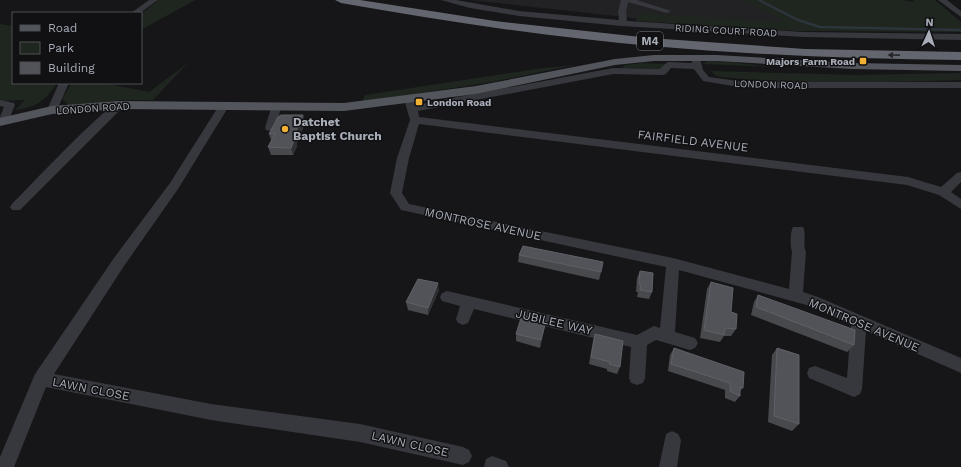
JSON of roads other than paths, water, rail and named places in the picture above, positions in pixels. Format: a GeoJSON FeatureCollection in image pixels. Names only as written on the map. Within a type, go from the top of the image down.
{"type":"FeatureCollection","features":[{"type":"Feature","properties":{"kind":"highway","name":"M4"},"geometry":{"type":"LineString","coordinates":[[341,0],[461,20],[644,41],[793,51],[961,56]]}},
{"type":"Feature","properties":{"kind":"highway","name":"M4"},"geometry":{"type":"LineString","coordinates":[[389,0],[533,21],[674,34],[855,44],[961,46]]}},
{"type":"Feature","properties":{"kind":"main road","name":"LONDON ROAD"},"geometry":{"type":"LineString","coordinates":[[2,122],[52,110],[119,105],[412,109],[527,80],[616,62],[654,58],[696,62]]}},
{"type":"Feature","properties":{"kind":"main road"},"geometry":{"type":"LineString","coordinates":[[696,62],[961,68]]}},
{"type":"Feature","properties":{"kind":"street"},"geometry":{"type":"LineString","coordinates":[[136,12],[154,0]]}},
{"type":"Feature","properties":{"kind":"street","name":"RIDING COURT ROAD"},"geometry":{"type":"LineString","coordinates":[[445,0],[509,11],[623,23],[810,35],[961,37]]}},
{"type":"Feature","properties":{"kind":"street"},"geometry":{"type":"LineString","coordinates":[[623,23],[622,12],[625,0]]}},
{"type":"Feature","properties":{"kind":"street"},"geometry":{"type":"LineString","coordinates":[[629,0],[667,11]]}},
{"type":"Feature","properties":{"kind":"street"},"geometry":{"type":"LineString","coordinates":[[942,0],[961,16]]}},
{"type":"Feature","properties":{"kind":"street"},"geometry":{"type":"LineString","coordinates":[[955,0],[961,5]]}},
{"type":"Feature","properties":{"kind":"street","name":"LONDON ROAD"},"geometry":{"type":"LineString","coordinates":[[696,62],[699,71],[706,79],[746,84],[961,85]]}},
{"type":"Feature","properties":{"kind":"street"},"geometry":{"type":"LineString","coordinates":[[52,110],[64,84]]}},
{"type":"Feature","properties":{"kind":"street"},"geometry":{"type":"LineString","coordinates":[[0,103],[10,105],[2,122]]}},
{"type":"Feature","properties":{"kind":"street"},"geometry":{"type":"LineString","coordinates":[[16,206],[102,119],[119,105]]}},
{"type":"Feature","properties":{"kind":"street","name":"LAWN CLOSE"},"geometry":{"type":"LineString","coordinates":[[224,106],[174,186],[119,262],[41,379],[211,412],[360,433],[463,456]]}},
{"type":"Feature","properties":{"kind":"street"},"geometry":{"type":"LineString","coordinates":[[270,128],[276,108]]}},
{"type":"Feature","properties":{"kind":"street","name":"FAIRFIELD AVENUE"},"geometry":{"type":"LineString","coordinates":[[412,109],[908,181],[943,192],[961,205]]}},
{"type":"Feature","properties":{"kind":"street","name":"MONTROSE AVENUE"},"geometry":{"type":"LineString","coordinates":[[412,109],[396,193],[404,208],[673,263],[813,301],[961,366]]}},
{"type":"Feature","properties":{"kind":"street"},"geometry":{"type":"LineString","coordinates":[[943,192],[961,176]]}},
{"type":"Feature","properties":{"kind":"street"},"geometry":{"type":"LineString","coordinates":[[796,297],[799,252],[797,247],[798,230]]}},
{"type":"Feature","properties":{"kind":"street"},"geometry":{"type":"LineString","coordinates":[[660,334],[673,263]]}},
{"type":"Feature","properties":{"kind":"street","name":"JUBILEE WAY"},"geometry":{"type":"LineString","coordinates":[[447,297],[639,342]]}},
{"type":"Feature","properties":{"kind":"street"},"geometry":{"type":"LineString","coordinates":[[463,319],[469,302]]}},
{"type":"Feature","properties":{"kind":"street"},"geometry":{"type":"LineString","coordinates":[[815,373],[854,389],[859,322]]}},
{"type":"Feature","properties":{"kind":"street"},"geometry":{"type":"LineString","coordinates":[[637,378],[639,342],[660,334],[690,343]]}},
{"type":"Feature","properties":{"kind":"street"},"geometry":{"type":"LineString","coordinates":[[5,467],[41,379]]}},
{"type":"Feature","properties":{"kind":"street"},"geometry":{"type":"LineString","coordinates":[[668,467],[672,440]]}},
{"type":"Feature","properties":{"kind":"waterway"},"geometry":{"type":"LineString","coordinates":[[759,0],[798,20],[820,27],[961,30]]}},
{"type":"Feature","properties":{"kind":"place","name":"Majors Farm Road"},"geometry":{"type":"Point","coordinates":[863,61]}},
{"type":"Feature","properties":{"kind":"place","name":"London Road"},"geometry":{"type":"Point","coordinates":[419,102]}},
{"type":"Feature","properties":{"kind":"place","name":"Datchet Baptist Church"},"geometry":{"type":"Point","coordinates":[285,129]}}]}
